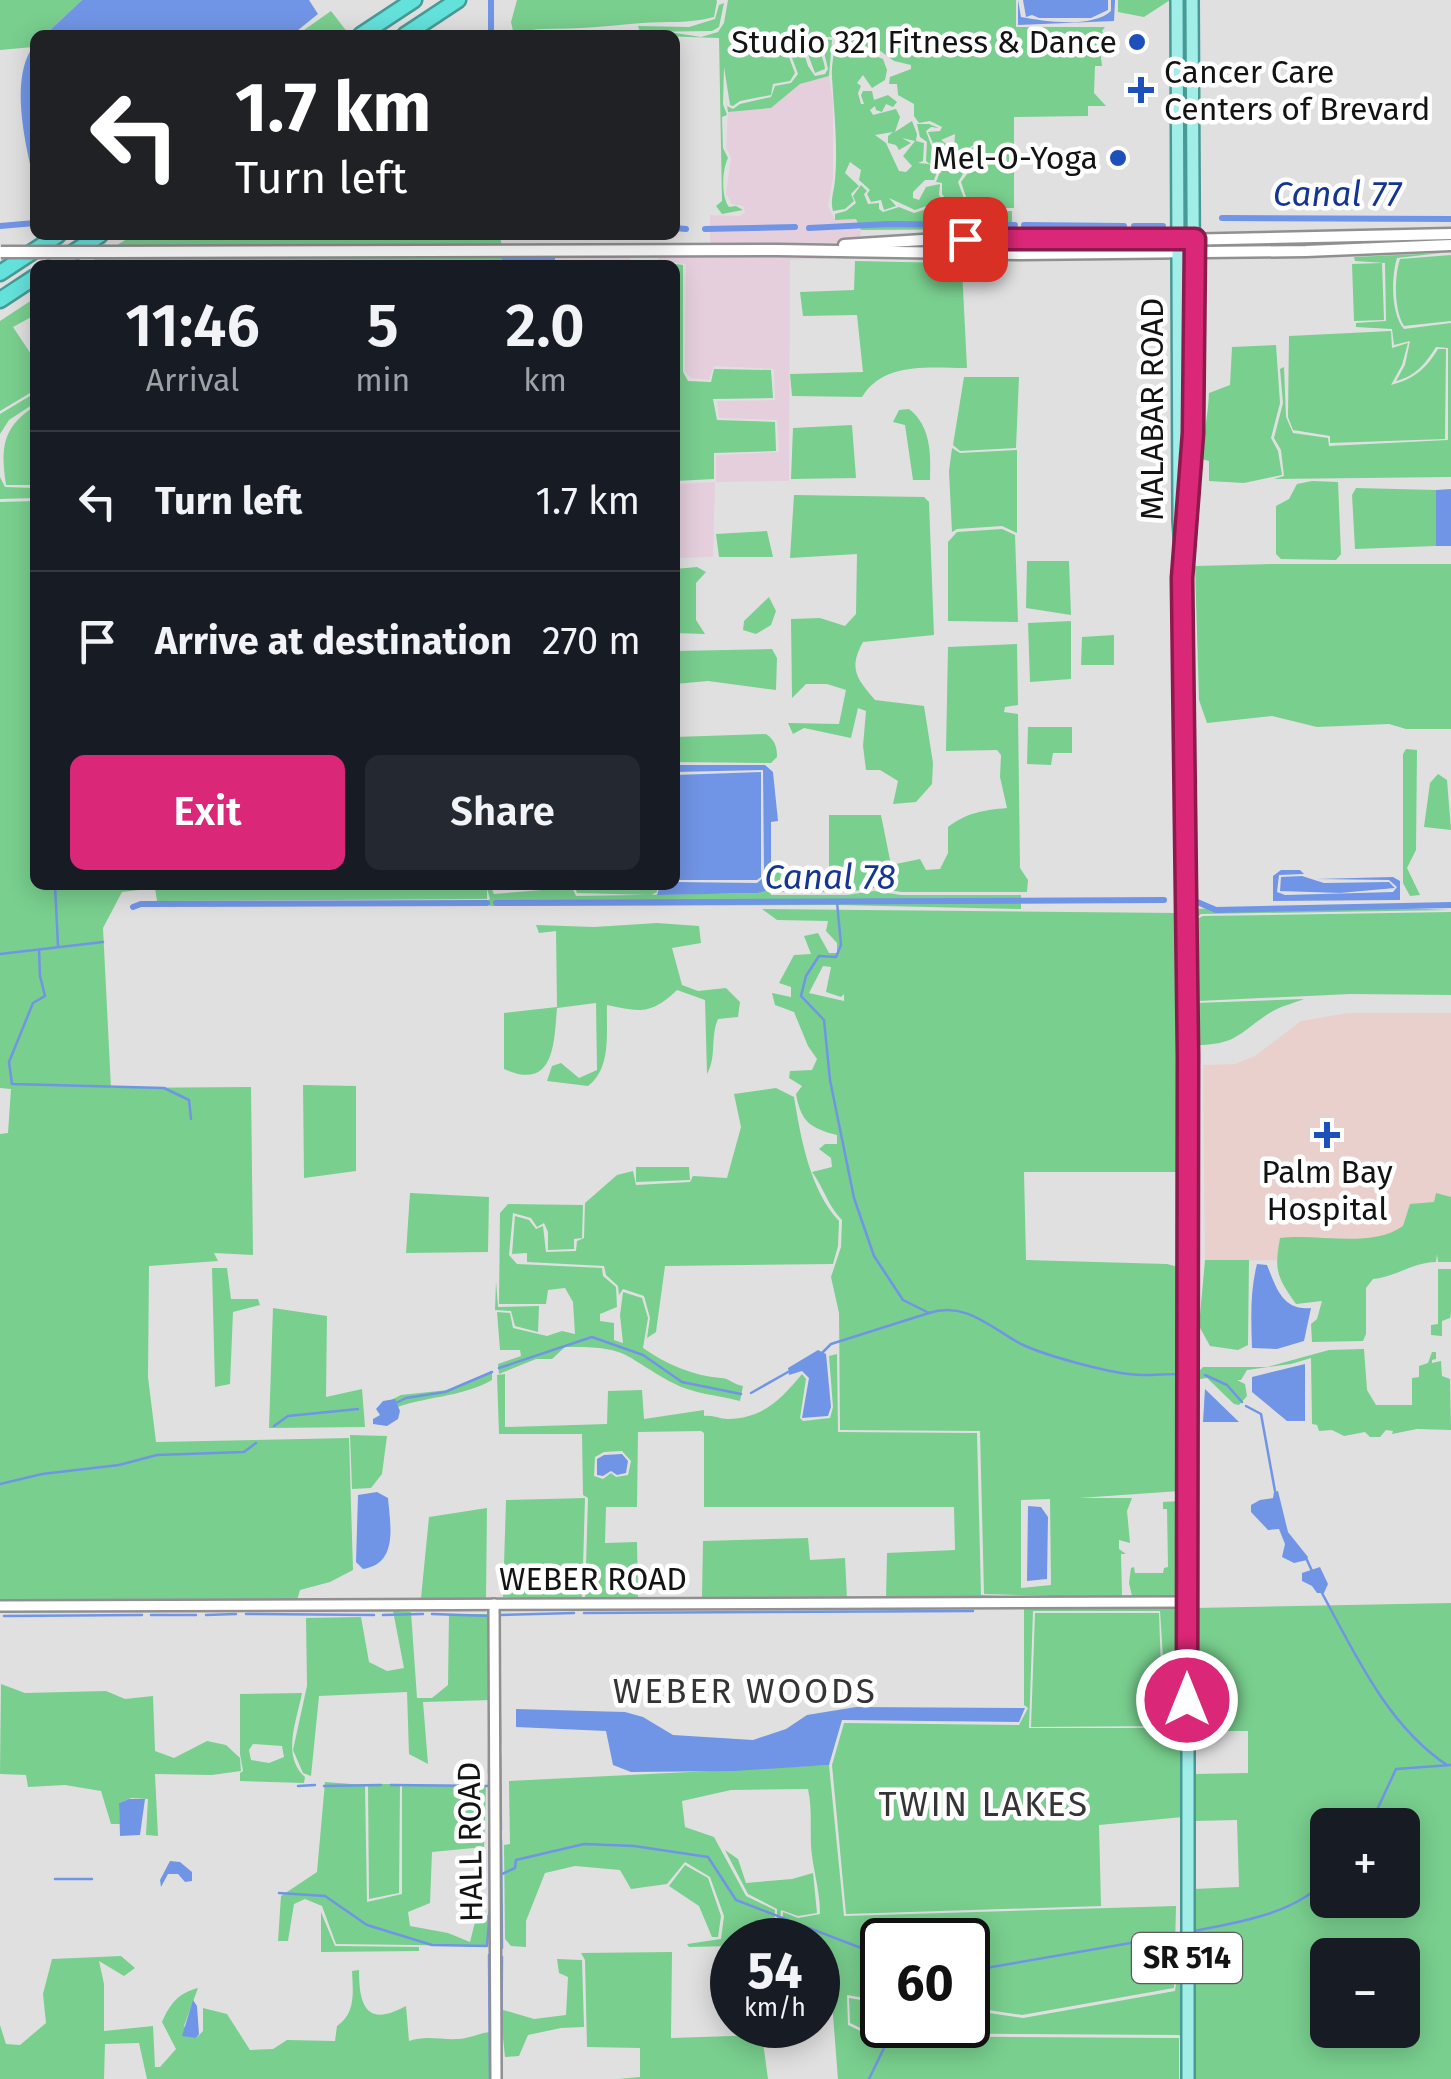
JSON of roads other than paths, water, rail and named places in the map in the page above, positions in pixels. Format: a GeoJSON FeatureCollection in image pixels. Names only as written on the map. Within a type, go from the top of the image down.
{"type":"FeatureCollection","features":[{"type":"Feature","properties":{"kind":"highway"},"geometry":{"type":"LineString","coordinates":[[369,30],[414,0]]}},
{"type":"Feature","properties":{"kind":"highway"},"geometry":{"type":"LineString","coordinates":[[412,30],[458,0]]}},
{"type":"Feature","properties":{"kind":"highway"},"geometry":{"type":"LineString","coordinates":[[0,273],[50,240]]}},
{"type":"Feature","properties":{"kind":"highway"},"geometry":{"type":"LineString","coordinates":[[62,260],[92,240]]}},
{"type":"Feature","properties":{"kind":"highway"},"geometry":{"type":"LineString","coordinates":[[0,300],[30,280]]}},
{"type":"Feature","properties":{"kind":"main road","name":"MALABAR ROAD"},"geometry":{"type":"LineString","coordinates":[[1177,0],[1188,1056],[1188,2079]]}},
{"type":"Feature","properties":{"kind":"main road","name":"MALABAR ROAD"},"geometry":{"type":"LineString","coordinates":[[1182,578],[1191,469],[1195,246],[1192,0]]}},
{"type":"Feature","properties":{"kind":"main road"},"geometry":{"type":"LineString","coordinates":[[1178,36],[1192,61]]}},
{"type":"Feature","properties":{"kind":"main road"},"geometry":{"type":"LineString","coordinates":[[1195,246],[1451,234]]}},
{"type":"Feature","properties":{"kind":"main road"},"geometry":{"type":"LineString","coordinates":[[1394,248],[1394,243],[1410,235]]}},
{"type":"Feature","properties":{"kind":"main road"},"geometry":{"type":"LineString","coordinates":[[0,252],[778,250],[938,239],[1178,246],[1451,246]]}},
{"type":"Feature","properties":{"kind":"main road"},"geometry":{"type":"LineString","coordinates":[[1179,422],[1182,464],[1191,469]]}},
{"type":"Feature","properties":{"kind":"street","name":"WEBER ROAD"},"geometry":{"type":"LineString","coordinates":[[0,1606],[1186,1602]]}},
{"type":"Feature","properties":{"kind":"street","name":"HALL ROAD"},"geometry":{"type":"LineString","coordinates":[[494,1604],[496,2079]]}},
{"type":"Feature","properties":{"kind":"water"},"geometry":{"type":"Polygon","coordinates":[[[82,0],[309,0],[318,14],[298,30],[50,30],[82,0]]]}},
{"type":"Feature","properties":{"kind":"water"},"geometry":{"type":"Polygon","coordinates":[[[1018,0],[1021,17],[1067,22],[1102,17],[1111,11],[1111,0],[1115,0],[1114,21],[1018,25],[1018,0]]]}},
{"type":"Feature","properties":{"kind":"water"},"geometry":{"type":"Polygon","coordinates":[[[1023,0],[1108,0],[1108,10],[1091,18],[1026,17],[1023,0]]]}},
{"type":"Feature","properties":{"kind":"water"},"geometry":{"type":"Polygon","coordinates":[[[30,53],[30,161],[21,93],[30,53]]]}},
{"type":"Feature","properties":{"kind":"water"},"geometry":{"type":"Polygon","coordinates":[[[555,253],[555,260],[502,260],[502,254],[555,253]]]}},
{"type":"Feature","properties":{"kind":"water"},"geometry":{"type":"Polygon","coordinates":[[[1451,489],[1451,546],[1436,546],[1436,490],[1451,489]]]}},
{"type":"Feature","properties":{"kind":"water"},"geometry":{"type":"Polygon","coordinates":[[[680,765],[765,765],[773,772],[778,821],[771,822],[771,870],[765,891],[657,895],[658,890],[680,890],[680,882],[757,883],[764,877],[763,770],[680,772],[680,765]]]}},
{"type":"Feature","properties":{"kind":"water"},"geometry":{"type":"Polygon","coordinates":[[[761,772],[761,877],[680,880],[680,775],[761,772]]]}},
{"type":"Feature","properties":{"kind":"water"},"geometry":{"type":"Polygon","coordinates":[[[1281,870],[1300,870],[1304,874],[1279,875],[1277,892],[1285,895],[1393,892],[1397,887],[1389,880],[1316,879],[1393,877],[1400,881],[1400,900],[1273,901],[1273,876],[1281,870]]]}},
{"type":"Feature","properties":{"kind":"water"},"geometry":{"type":"Polygon","coordinates":[[[1302,876],[1324,883],[1389,882],[1395,888],[1340,893],[1280,891],[1281,877],[1302,876]]]}},
{"type":"Feature","properties":{"kind":"water"},"geometry":{"type":"Polygon","coordinates":[[[1257,1264],[1267,1265],[1287,1302],[1311,1308],[1304,1341],[1277,1349],[1252,1348],[1252,1295],[1257,1264]]]}},
{"type":"Feature","properties":{"kind":"water"},"geometry":{"type":"Polygon","coordinates":[[[818,1350],[826,1354],[831,1407],[828,1416],[802,1418],[809,1378],[802,1371],[789,1375],[788,1368],[818,1350]]]}},
{"type":"Feature","properties":{"kind":"water"},"geometry":{"type":"Polygon","coordinates":[[[1305,1364],[1305,1421],[1287,1421],[1252,1392],[1252,1377],[1305,1364]]]}},
{"type":"Feature","properties":{"kind":"water"},"geometry":{"type":"Polygon","coordinates":[[[1205,1389],[1239,1422],[1203,1422],[1205,1389]]]}},
{"type":"Feature","properties":{"kind":"water"},"geometry":{"type":"Polygon","coordinates":[[[395,1399],[400,1411],[398,1419],[387,1426],[373,1424],[373,1419],[380,1415],[376,1409],[383,1401],[395,1399]]]}},
{"type":"Feature","properties":{"kind":"water"},"geometry":{"type":"Polygon","coordinates":[[[622,1454],[628,1461],[626,1473],[617,1475],[611,1471],[597,1475],[597,1459],[622,1454]]]}},
{"type":"Feature","properties":{"kind":"water"},"geometry":{"type":"Polygon","coordinates":[[[1278,1491],[1288,1532],[1307,1560],[1294,1563],[1282,1557],[1285,1544],[1279,1529],[1268,1530],[1251,1512],[1251,1505],[1273,1498],[1278,1491]]]}},
{"type":"Feature","properties":{"kind":"water"},"geometry":{"type":"Polygon","coordinates":[[[377,1492],[388,1498],[390,1541],[382,1559],[363,1569],[356,1562],[358,1495],[377,1492]]]}},
{"type":"Feature","properties":{"kind":"water"},"geometry":{"type":"Polygon","coordinates":[[[1028,1506],[1041,1507],[1048,1517],[1047,1579],[1027,1581],[1028,1506]]]}},
{"type":"Feature","properties":{"kind":"water"},"geometry":{"type":"Polygon","coordinates":[[[1320,1567],[1328,1584],[1324,1593],[1317,1593],[1302,1581],[1302,1573],[1320,1567]]]}},
{"type":"Feature","properties":{"kind":"water"},"geometry":{"type":"Polygon","coordinates":[[[856,1707],[1025,1708],[1019,1722],[842,1720],[829,1765],[734,1771],[631,1772],[613,1765],[606,1731],[516,1727],[516,1709],[625,1712],[643,1717],[673,1735],[753,1740],[786,1729],[807,1715],[856,1707]]]}},
{"type":"Feature","properties":{"kind":"water"},"geometry":{"type":"Polygon","coordinates":[[[145,1799],[140,1835],[120,1836],[119,1803],[145,1799]]]}},
{"type":"Feature","properties":{"kind":"water"},"geometry":{"type":"Polygon","coordinates":[[[170,1861],[180,1862],[192,1872],[192,1881],[168,1874],[161,1887],[160,1880],[170,1861]]]}},
{"type":"Feature","properties":{"kind":"water"},"geometry":{"type":"Polygon","coordinates":[[[193,2000],[197,2006],[196,2038],[182,2036],[193,2000]]]}},
{"type":"Feature","properties":{"kind":"waterway"},"geometry":{"type":"LineString","coordinates":[[491,0],[491,30]]}},
{"type":"Feature","properties":{"kind":"waterway","name":"Canal 77"},"geometry":{"type":"LineString","coordinates":[[1222,218],[1451,219]]}},
{"type":"Feature","properties":{"kind":"waterway","name":"Canal 77"},"geometry":{"type":"LineString","coordinates":[[0,226],[30,223]]}},
{"type":"Feature","properties":{"kind":"waterway","name":"Canal 77"},"geometry":{"type":"LineString","coordinates":[[809,228],[1015,225]]}},
{"type":"Feature","properties":{"kind":"waterway","name":"Canal 77"},"geometry":{"type":"LineString","coordinates":[[1024,225],[1124,226]]}},
{"type":"Feature","properties":{"kind":"waterway","name":"Canal 77"},"geometry":{"type":"LineString","coordinates":[[1134,226],[1163,226]]}},
{"type":"Feature","properties":{"kind":"waterway","name":"Canal 77"},"geometry":{"type":"LineString","coordinates":[[705,229],[795,227]]}},
{"type":"Feature","properties":{"kind":"waterway","name":"Canal 77"},"geometry":{"type":"LineString","coordinates":[[680,228],[686,229]]}},
{"type":"Feature","properties":{"kind":"waterway"},"geometry":{"type":"LineString","coordinates":[[55,890],[58,946]]}},
{"type":"Feature","properties":{"kind":"waterway","name":"Canal 78"},"geometry":{"type":"LineString","coordinates":[[496,903],[1164,900]]}},
{"type":"Feature","properties":{"kind":"waterway","name":"Canal 78"},"geometry":{"type":"LineString","coordinates":[[1195,901],[1216,910],[1451,905]]}},
{"type":"Feature","properties":{"kind":"waterway"},"geometry":{"type":"LineString","coordinates":[[837,902],[841,945],[836,957],[819,956],[806,976],[801,996],[824,1020],[830,1080],[854,1198],[874,1256],[903,1300],[929,1313],[966,1313],[1021,1344],[1081,1364],[1130,1374],[1181,1374]]}},
{"type":"Feature","properties":{"kind":"waterway","name":"Canal 78"},"geometry":{"type":"LineString","coordinates":[[133,907],[487,903]]}},
{"type":"Feature","properties":{"kind":"waterway"},"geometry":{"type":"LineString","coordinates":[[0,954],[103,942]]}},
{"type":"Feature","properties":{"kind":"waterway"},"geometry":{"type":"LineString","coordinates":[[39,950],[45,996],[33,1003],[9,1062],[12,1084],[164,1088],[189,1100],[191,1119]]}},
{"type":"Feature","properties":{"kind":"waterway"},"geometry":{"type":"LineString","coordinates":[[821,1354],[831,1344],[929,1313]]}},
{"type":"Feature","properties":{"kind":"waterway"},"geometry":{"type":"LineString","coordinates":[[499,1368],[592,1337],[643,1355],[682,1382],[741,1394]]}},
{"type":"Feature","properties":{"kind":"waterway"},"geometry":{"type":"LineString","coordinates":[[396,1403],[445,1392],[492,1372]]}},
{"type":"Feature","properties":{"kind":"waterway"},"geometry":{"type":"LineString","coordinates":[[751,1393],[788,1372]]}},
{"type":"Feature","properties":{"kind":"waterway"},"geometry":{"type":"LineString","coordinates":[[1205,1375],[1227,1385],[1242,1402]]}},
{"type":"Feature","properties":{"kind":"waterway"},"geometry":{"type":"LineString","coordinates":[[1246,1406],[1261,1414],[1275,1491]]}},
{"type":"Feature","properties":{"kind":"waterway"},"geometry":{"type":"LineString","coordinates":[[274,1426],[288,1416],[358,1409]]}},
{"type":"Feature","properties":{"kind":"waterway"},"geometry":{"type":"LineString","coordinates":[[0,1484],[157,1455],[244,1452],[256,1443]]}},
{"type":"Feature","properties":{"kind":"waterway"},"geometry":{"type":"LineString","coordinates":[[1307,1560],[1312,1571]]}},
{"type":"Feature","properties":{"kind":"waterway"},"geometry":{"type":"LineString","coordinates":[[1322,1593],[1390,1710],[1426,1749],[1447,1765]]}},
{"type":"Feature","properties":{"kind":"waterway"},"geometry":{"type":"LineString","coordinates":[[584,1613],[973,1611]]}},
{"type":"Feature","properties":{"kind":"waterway"},"geometry":{"type":"LineString","coordinates":[[500,1744],[499,1615],[574,1613]]}},
{"type":"Feature","properties":{"kind":"waterway"},"geometry":{"type":"LineString","coordinates":[[206,1615],[236,1614]]}},
{"type":"Feature","properties":{"kind":"waterway"},"geometry":{"type":"LineString","coordinates":[[246,1614],[374,1615]]}},
{"type":"Feature","properties":{"kind":"waterway"},"geometry":{"type":"LineString","coordinates":[[383,1615],[423,1614]]}},
{"type":"Feature","properties":{"kind":"waterway"},"geometry":{"type":"LineString","coordinates":[[432,1614],[490,1616]]}},
{"type":"Feature","properties":{"kind":"waterway"},"geometry":{"type":"LineString","coordinates":[[4,1616],[142,1615]]}},
{"type":"Feature","properties":{"kind":"waterway"},"geometry":{"type":"LineString","coordinates":[[151,1615],[196,1615]]}},
{"type":"Feature","properties":{"kind":"waterway"},"geometry":{"type":"LineString","coordinates":[[489,1773],[490,1639]]}},
{"type":"Feature","properties":{"kind":"waterway"},"geometry":{"type":"LineString","coordinates":[[500,1754],[501,1830]]}},
{"type":"Feature","properties":{"kind":"waterway"},"geometry":{"type":"LineString","coordinates":[[1378,1808],[1396,1769],[1451,1765]]}},
{"type":"Feature","properties":{"kind":"waterway"},"geometry":{"type":"LineString","coordinates":[[279,1893],[325,1896],[367,1925],[432,1945],[487,1946],[489,1781]]}},
{"type":"Feature","properties":{"kind":"waterway"},"geometry":{"type":"LineString","coordinates":[[298,1786],[315,1785]]}},
{"type":"Feature","properties":{"kind":"waterway"},"geometry":{"type":"LineString","coordinates":[[324,1786],[381,1785]]}},
{"type":"Feature","properties":{"kind":"waterway"},"geometry":{"type":"LineString","coordinates":[[391,1785],[489,1786]]}},
{"type":"Feature","properties":{"kind":"waterway"},"geometry":{"type":"LineString","coordinates":[[501,1840],[502,1948]]}},
{"type":"Feature","properties":{"kind":"waterway"},"geometry":{"type":"LineString","coordinates":[[502,1874],[515,1868],[516,1860],[584,1844],[634,1846],[708,1857],[736,1900],[860,1948]]}},
{"type":"Feature","properties":{"kind":"waterway"},"geometry":{"type":"LineString","coordinates":[[55,1879],[92,1879]]}},
{"type":"Feature","properties":{"kind":"waterway"},"geometry":{"type":"LineString","coordinates":[[1194,1931],[1248,1920],[1310,1893]]}},
{"type":"Feature","properties":{"kind":"waterway"},"geometry":{"type":"LineString","coordinates":[[990,1967],[1183,1934]]}},
{"type":"Feature","properties":{"kind":"waterway"},"geometry":{"type":"LineString","coordinates":[[489,1955],[490,2079]]}},
{"type":"Feature","properties":{"kind":"waterway"},"geometry":{"type":"LineString","coordinates":[[501,2079],[502,1957]]}},
{"type":"Feature","properties":{"kind":"waterway"},"geometry":{"type":"LineString","coordinates":[[869,2079],[884,2048]]}},
{"type":"Feature","properties":{"kind":"place","name":"Studio 321 Fitness & Dance"},"geometry":{"type":"Point","coordinates":[1137,42]}},
{"type":"Feature","properties":{"kind":"place","name":"Cancer Care Centers of Brevard"},"geometry":{"type":"Point","coordinates":[1141,90]}},
{"type":"Feature","properties":{"kind":"place","name":"Mel-O-Yoga"},"geometry":{"type":"Point","coordinates":[1118,158]}},
{"type":"Feature","properties":{"kind":"place","name":"Palm Bay Hospital"},"geometry":{"type":"Point","coordinates":[1327,1135]}},
{"type":"Feature","properties":{"kind":"district","name":"WEBER WOODS"},"geometry":{"type":"Point","coordinates":[745,1691]}},
{"type":"Feature","properties":{"kind":"district","name":"TWIN LAKES"},"geometry":{"type":"Point","coordinates":[984,1804]}}]}
